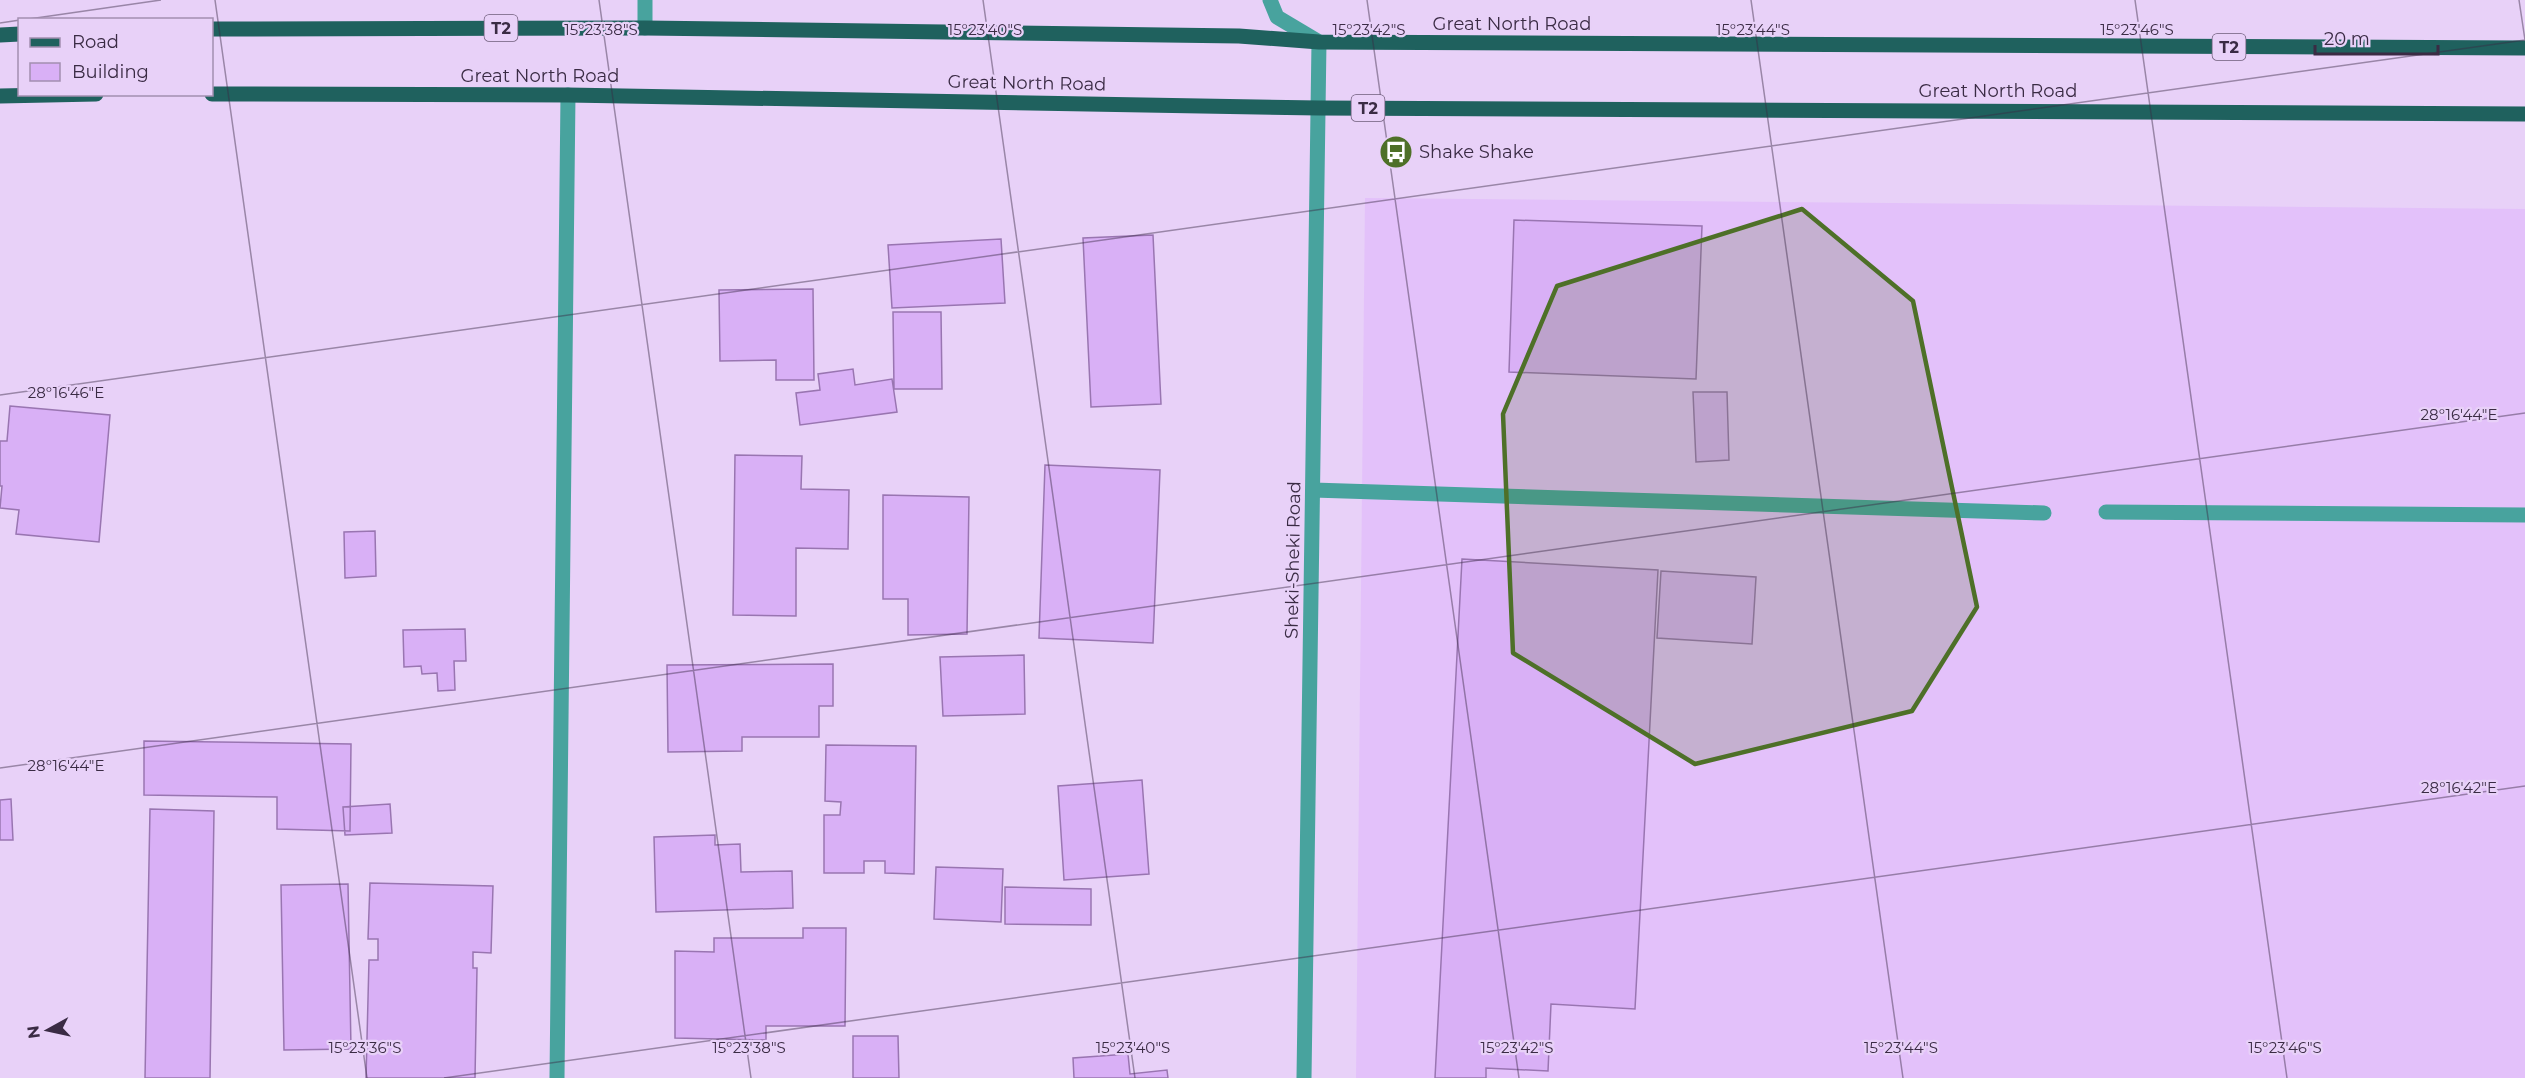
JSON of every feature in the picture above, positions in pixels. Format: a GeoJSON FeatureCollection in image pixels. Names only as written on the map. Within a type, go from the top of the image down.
{"type":"FeatureCollection","features":[{"type":"Feature","properties":{"kind":"main road","name":"Great North Road"},"geometry":{"type":"LineString","coordinates":[[213,29],[645,28],[1239,36],[1319,42],[2525,48]]}},
{"type":"Feature","properties":{"kind":"main road"},"geometry":{"type":"LineString","coordinates":[[0,35],[18,34]]}},
{"type":"Feature","properties":{"kind":"main road","name":"Great North Road"},"geometry":{"type":"LineString","coordinates":[[213,94],[568,95],[1319,108],[2525,114]]}},
{"type":"Feature","properties":{"kind":"main road"},"geometry":{"type":"LineString","coordinates":[[0,96],[18,96]]}},
{"type":"Feature","properties":{"kind":"street"},"geometry":{"type":"LineString","coordinates":[[645,0],[645,28]]}},
{"type":"Feature","properties":{"kind":"street"},"geometry":{"type":"LineString","coordinates":[[1270,0],[1277,17],[1319,42]]}},
{"type":"Feature","properties":{"kind":"street","name":"Sheki-Sheki Road"},"geometry":{"type":"LineString","coordinates":[[1304,1078],[1319,42]]}},
{"type":"Feature","properties":{"kind":"street"},"geometry":{"type":"LineString","coordinates":[[557,1078],[568,95]]}},
{"type":"Feature","properties":{"kind":"street"},"geometry":{"type":"LineString","coordinates":[[1313,490],[2044,513]]}},
{"type":"Feature","properties":{"kind":"street"},"geometry":{"type":"LineString","coordinates":[[2106,512],[2525,515]]}},
{"type":"Feature","properties":{"kind":"highlighted area"},"geometry":{"type":"Polygon","coordinates":[[[1802,209],[1913,301],[1977,607],[1912,711],[1695,764],[1513,653],[1503,414],[1557,286],[1802,209]]]}},
{"type":"Feature","properties":{"kind":"shaded area"},"geometry":{"type":"Polygon","coordinates":[[[1365,198],[2525,209],[2525,1078],[1356,1078],[1365,198]]]}},
{"type":"Feature","properties":{"kind":"building"},"geometry":{"type":"Polygon","coordinates":[[[1514,220],[1702,226],[1696,379],[1509,372],[1514,220]]]}},
{"type":"Feature","properties":{"kind":"building"},"geometry":{"type":"Polygon","coordinates":[[[1153,235],[1161,404],[1091,407],[1083,238],[1153,235]]]}},
{"type":"Feature","properties":{"kind":"building"},"geometry":{"type":"Polygon","coordinates":[[[1001,239],[1005,303],[892,308],[888,245],[1001,239]]]}},
{"type":"Feature","properties":{"kind":"building"},"geometry":{"type":"Polygon","coordinates":[[[813,289],[814,380],[776,380],[776,360],[720,361],[719,290],[813,289]]]}},
{"type":"Feature","properties":{"kind":"building"},"geometry":{"type":"Polygon","coordinates":[[[893,312],[941,312],[942,389],[894,389],[893,312]]]}},
{"type":"Feature","properties":{"kind":"building"},"geometry":{"type":"Polygon","coordinates":[[[853,369],[855,385],[892,379],[897,412],[800,425],[796,393],[820,390],[818,374],[853,369]]]}},
{"type":"Feature","properties":{"kind":"building"},"geometry":{"type":"Polygon","coordinates":[[[1693,392],[1727,392],[1729,460],[1696,462],[1693,392]]]}},
{"type":"Feature","properties":{"kind":"building"},"geometry":{"type":"Polygon","coordinates":[[[10,406],[110,415],[99,542],[16,534],[19,510],[0,508],[2,486],[0,486],[0,441],[7,441],[10,406]]]}},
{"type":"Feature","properties":{"kind":"building"},"geometry":{"type":"Polygon","coordinates":[[[735,455],[802,456],[801,489],[849,490],[848,549],[796,548],[796,616],[733,615],[735,455]]]}},
{"type":"Feature","properties":{"kind":"building"},"geometry":{"type":"Polygon","coordinates":[[[1045,465],[1160,470],[1153,643],[1039,638],[1045,465]]]}},
{"type":"Feature","properties":{"kind":"building"},"geometry":{"type":"Polygon","coordinates":[[[883,495],[969,497],[967,634],[908,635],[908,599],[883,599],[883,495]]]}},
{"type":"Feature","properties":{"kind":"building"},"geometry":{"type":"Polygon","coordinates":[[[375,531],[376,576],[345,578],[344,532],[375,531]]]}},
{"type":"Feature","properties":{"kind":"building"},"geometry":{"type":"Polygon","coordinates":[[[1462,559],[1658,570],[1635,1009],[1551,1004],[1548,1071],[1486,1068],[1486,1078],[1435,1078],[1462,559]]]}},
{"type":"Feature","properties":{"kind":"building"},"geometry":{"type":"Polygon","coordinates":[[[1661,571],[1756,577],[1752,644],[1657,638],[1661,571]]]}},
{"type":"Feature","properties":{"kind":"building"},"geometry":{"type":"Polygon","coordinates":[[[465,629],[466,661],[454,661],[455,690],[438,691],[437,673],[422,674],[421,666],[404,667],[403,630],[465,629]]]}},
{"type":"Feature","properties":{"kind":"building"},"geometry":{"type":"Polygon","coordinates":[[[1024,655],[1025,714],[943,716],[940,657],[1024,655]]]}},
{"type":"Feature","properties":{"kind":"building"},"geometry":{"type":"Polygon","coordinates":[[[833,664],[833,706],[819,706],[819,737],[742,737],[742,751],[668,752],[667,665],[833,664]]]}},
{"type":"Feature","properties":{"kind":"building"},"geometry":{"type":"Polygon","coordinates":[[[144,741],[351,744],[350,831],[277,829],[277,797],[144,795],[144,741]]]}},
{"type":"Feature","properties":{"kind":"building"},"geometry":{"type":"Polygon","coordinates":[[[826,745],[916,746],[914,874],[885,873],[885,861],[864,861],[864,873],[824,873],[824,815],[840,815],[841,802],[825,801],[826,745]]]}},
{"type":"Feature","properties":{"kind":"building"},"geometry":{"type":"Polygon","coordinates":[[[1142,780],[1149,874],[1064,880],[1058,786],[1142,780]]]}},
{"type":"Feature","properties":{"kind":"building"},"geometry":{"type":"Polygon","coordinates":[[[11,799],[13,840],[0,840],[0,800],[11,799]]]}},
{"type":"Feature","properties":{"kind":"building"},"geometry":{"type":"Polygon","coordinates":[[[390,804],[392,833],[345,835],[343,807],[390,804]]]}},
{"type":"Feature","properties":{"kind":"building"},"geometry":{"type":"Polygon","coordinates":[[[150,809],[214,811],[210,1078],[145,1078],[150,809]]]}},
{"type":"Feature","properties":{"kind":"building"},"geometry":{"type":"Polygon","coordinates":[[[715,835],[715,845],[740,844],[741,872],[792,871],[793,908],[656,912],[654,837],[715,835]]]}},
{"type":"Feature","properties":{"kind":"building"},"geometry":{"type":"Polygon","coordinates":[[[936,867],[1003,869],[1001,922],[934,919],[936,867]]]}},
{"type":"Feature","properties":{"kind":"building"},"geometry":{"type":"Polygon","coordinates":[[[370,883],[493,886],[491,953],[473,952],[473,968],[477,968],[475,1078],[366,1078],[369,960],[378,960],[378,939],[368,939],[370,883]]]}},
{"type":"Feature","properties":{"kind":"building"},"geometry":{"type":"Polygon","coordinates":[[[348,884],[351,1049],[284,1050],[281,885],[348,884]]]}},
{"type":"Feature","properties":{"kind":"building"},"geometry":{"type":"Polygon","coordinates":[[[1005,887],[1091,889],[1091,925],[1005,924],[1005,887]]]}},
{"type":"Feature","properties":{"kind":"building"},"geometry":{"type":"Polygon","coordinates":[[[803,928],[846,928],[845,1026],[766,1026],[766,1040],[675,1038],[675,951],[714,952],[714,938],[803,938],[803,928]]]}},
{"type":"Feature","properties":{"kind":"building"},"geometry":{"type":"Polygon","coordinates":[[[853,1036],[898,1036],[899,1078],[853,1078],[853,1036]]]}},
{"type":"Feature","properties":{"kind":"building"},"geometry":{"type":"Polygon","coordinates":[[[1128,1054],[1130,1074],[1167,1070],[1168,1078],[1074,1078],[1073,1058],[1128,1054]]]}},
{"type":"Feature","properties":{"kind":"place","name":"Shake Shake"},"geometry":{"type":"Point","coordinates":[1396,152]}}]}
